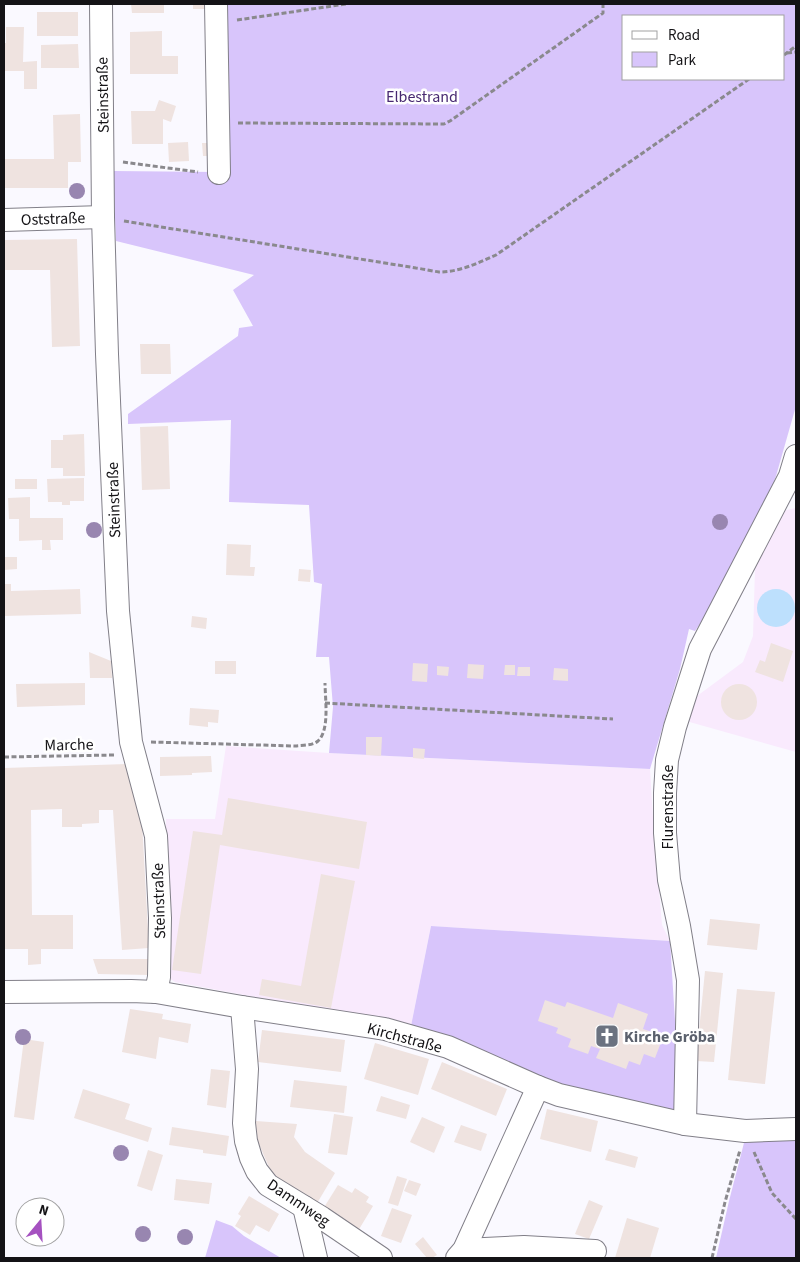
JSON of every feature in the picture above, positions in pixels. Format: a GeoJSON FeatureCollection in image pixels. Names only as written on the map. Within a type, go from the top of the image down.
{"type":"FeatureCollection","features":[{"type":"Feature","properties":{"kind":"street","name":"Steinstraße"},"geometry":{"type":"LineString","coordinates":[[101,4],[103,217],[118,611],[133,749],[156,836],[160,918],[159,977],[156,992]]}},
{"type":"Feature","properties":{"kind":"street"},"geometry":{"type":"LineString","coordinates":[[216,13],[218,173]]}},
{"type":"Feature","properties":{"kind":"street","name":"Oststraße"},"geometry":{"type":"LineString","coordinates":[[4,220],[103,217]]}},
{"type":"Feature","properties":{"kind":"street","name":"Flurenstraße"},"geometry":{"type":"LineString","coordinates":[[685,1124],[688,980],[669,880],[665,833],[667,760],[675,727],[700,649],[790,476],[796,456]]}},
{"type":"Feature","properties":{"kind":"street","name":"Kirchstraße"},"geometry":{"type":"LineString","coordinates":[[4,992],[156,992],[385,1029],[448,1047],[559,1095],[685,1124],[745,1131],[796,1129]]}},
{"type":"Feature","properties":{"kind":"street","name":"Dammweg"},"geometry":{"type":"LineString","coordinates":[[242,1007],[247,1069],[244,1123],[246,1141],[257,1171],[268,1184],[380,1258]]}},
{"type":"Feature","properties":{"kind":"street"},"geometry":{"type":"LineString","coordinates":[[460,1254],[538,1087]]}},
{"type":"Feature","properties":{"kind":"street"},"geometry":{"type":"LineString","coordinates":[[304,1207],[316,1258]]}},
{"type":"Feature","properties":{"kind":"street"},"geometry":{"type":"LineString","coordinates":[[460,1254],[524,1247],[595,1250]]}},
{"type":"Feature","properties":{"kind":"path"},"geometry":{"type":"LineString","coordinates":[[216,13],[346,4]]}},
{"type":"Feature","properties":{"kind":"path"},"geometry":{"type":"LineString","coordinates":[[217,122],[444,124],[603,13],[603,4]]}},
{"type":"Feature","properties":{"kind":"path"},"geometry":{"type":"LineString","coordinates":[[785,54],[796,46]]}},
{"type":"Feature","properties":{"kind":"path"},"geometry":{"type":"LineString","coordinates":[[785,54],[796,52]]}},
{"type":"Feature","properties":{"kind":"path"},"geometry":{"type":"LineString","coordinates":[[103,217],[440,272],[457,270],[496,255],[748,80]]}},
{"type":"Feature","properties":{"kind":"path"},"geometry":{"type":"LineString","coordinates":[[102,159],[208,174],[218,173]]}},
{"type":"Feature","properties":{"kind":"path","name":"Marche"},"geometry":{"type":"LineString","coordinates":[[4,757],[133,749],[145,742],[308,745],[318,740],[326,722],[325,683]]}},
{"type":"Feature","properties":{"kind":"path"},"geometry":{"type":"LineString","coordinates":[[325,703],[613,719]]}},
{"type":"Feature","properties":{"kind":"path"},"geometry":{"type":"LineString","coordinates":[[745,1131],[772,1193],[796,1219]]}},
{"type":"Feature","properties":{"kind":"path"},"geometry":{"type":"LineString","coordinates":[[712,1258],[725,1202],[745,1131]]}},
{"type":"Feature","properties":{"kind":"shaded area"},"geometry":{"type":"Polygon","coordinates":[[[796,508],[796,752],[686,721],[693,699],[743,662],[753,636],[755,569],[782,511],[796,508]]]}},
{"type":"Feature","properties":{"kind":"shaded area"},"geometry":{"type":"Polygon","coordinates":[[[226,746],[650,769],[662,925],[670,941],[431,926],[411,1026],[395,1021],[175,982],[169,978],[165,902],[166,819],[215,819],[226,746]]]}},
{"type":"Feature","properties":{"kind":"green space","name":"Elbestrand"},"geometry":{"type":"Polygon","coordinates":[[[212,4],[796,4],[796,406],[776,476],[766,501],[713,605],[695,631],[689,629],[680,669],[650,769],[329,753],[333,707],[329,657],[316,657],[322,584],[314,582],[309,505],[229,502],[231,420],[128,424],[128,414],[238,336],[239,328],[253,326],[233,290],[254,275],[116,241],[113,171],[215,172],[212,4]]]}},
{"type":"Feature","properties":{"kind":"green space"},"geometry":{"type":"Polygon","coordinates":[[[431,926],[670,941],[681,1116],[550,1086],[411,1026],[431,926]]]}},
{"type":"Feature","properties":{"kind":"green space"},"geometry":{"type":"Polygon","coordinates":[[[796,1137],[796,1258],[716,1258],[745,1139],[796,1137]]]}},
{"type":"Feature","properties":{"kind":"green space"},"geometry":{"type":"Polygon","coordinates":[[[216,1220],[232,1226],[244,1236],[281,1258],[205,1258],[216,1220]]]}},
{"type":"Feature","properties":{"kind":"water"},"geometry":{"type":"Polygon","coordinates":[[[776,589],[790,594],[795,608],[790,622],[776,627],[762,622],[757,608],[762,594],[776,589]]]}},
{"type":"Feature","properties":{"kind":"building"},"geometry":{"type":"Polygon","coordinates":[[[131,4],[164,4],[164,13],[132,13],[131,4]]]}},
{"type":"Feature","properties":{"kind":"building"},"geometry":{"type":"Polygon","coordinates":[[[193,4],[209,4],[209,9],[193,9],[193,4]]]}},
{"type":"Feature","properties":{"kind":"building"},"geometry":{"type":"Polygon","coordinates":[[[37,12],[78,12],[78,36],[37,36],[37,12]]]}},
{"type":"Feature","properties":{"kind":"building"},"geometry":{"type":"Polygon","coordinates":[[[6,27],[24,27],[23,62],[37,61],[37,89],[24,89],[24,71],[4,71],[6,27]]]}},
{"type":"Feature","properties":{"kind":"building"},"geometry":{"type":"Polygon","coordinates":[[[162,31],[162,56],[178,56],[178,74],[130,74],[130,32],[162,31]]]}},
{"type":"Feature","properties":{"kind":"building"},"geometry":{"type":"Polygon","coordinates":[[[78,44],[79,68],[41,68],[41,45],[78,44]]]}},
{"type":"Feature","properties":{"kind":"building"},"geometry":{"type":"Polygon","coordinates":[[[159,100],[176,106],[171,122],[163,119],[163,144],[132,144],[131,111],[155,111],[159,100]]]}},
{"type":"Feature","properties":{"kind":"building"},"geometry":{"type":"Polygon","coordinates":[[[80,114],[81,162],[68,162],[68,188],[4,188],[4,159],[54,159],[53,115],[80,114]]]}},
{"type":"Feature","properties":{"kind":"building"},"geometry":{"type":"Polygon","coordinates":[[[188,142],[189,161],[169,162],[168,143],[188,142]]]}},
{"type":"Feature","properties":{"kind":"building"},"geometry":{"type":"Polygon","coordinates":[[[202,143],[211,143],[211,156],[203,156],[202,143]]]}},
{"type":"Feature","properties":{"kind":"building"},"geometry":{"type":"Polygon","coordinates":[[[77,239],[80,346],[52,347],[50,270],[4,270],[4,240],[77,239]]]}},
{"type":"Feature","properties":{"kind":"building"},"geometry":{"type":"Polygon","coordinates":[[[140,344],[170,344],[171,374],[141,374],[140,344]]]}},
{"type":"Feature","properties":{"kind":"building"},"geometry":{"type":"Polygon","coordinates":[[[168,426],[170,489],[142,490],[140,427],[168,426]]]}},
{"type":"Feature","properties":{"kind":"building"},"geometry":{"type":"Polygon","coordinates":[[[84,434],[85,476],[63,476],[63,468],[51,468],[51,440],[63,440],[63,435],[84,434]]]}},
{"type":"Feature","properties":{"kind":"building"},"geometry":{"type":"Polygon","coordinates":[[[84,478],[84,501],[70,501],[70,505],[62,505],[62,502],[48,502],[47,479],[84,478]]]}},
{"type":"Feature","properties":{"kind":"building"},"geometry":{"type":"Polygon","coordinates":[[[15,479],[37,479],[37,489],[15,489],[15,479]]]}},
{"type":"Feature","properties":{"kind":"building"},"geometry":{"type":"Polygon","coordinates":[[[30,497],[30,518],[63,518],[63,540],[50,540],[51,550],[42,550],[42,540],[19,541],[19,519],[9,519],[8,498],[30,497]]]}},
{"type":"Feature","properties":{"kind":"building"},"geometry":{"type":"Polygon","coordinates":[[[227,544],[251,545],[250,567],[255,567],[254,576],[226,575],[227,544]]]}},
{"type":"Feature","properties":{"kind":"building"},"geometry":{"type":"Polygon","coordinates":[[[4,557],[17,557],[17,569],[4,570],[4,557]]]}},
{"type":"Feature","properties":{"kind":"building"},"geometry":{"type":"Polygon","coordinates":[[[299,569],[311,570],[310,582],[298,581],[299,569]]]}},
{"type":"Feature","properties":{"kind":"building"},"geometry":{"type":"Polygon","coordinates":[[[4,584],[11,584],[11,591],[80,589],[81,614],[4,616],[4,584]]]}},
{"type":"Feature","properties":{"kind":"building"},"geometry":{"type":"Polygon","coordinates":[[[192,616],[207,618],[206,629],[191,627],[192,616]]]}},
{"type":"Feature","properties":{"kind":"building"},"geometry":{"type":"Polygon","coordinates":[[[771,643],[793,651],[783,682],[755,672],[760,660],[765,662],[771,643]]]}},
{"type":"Feature","properties":{"kind":"building"},"geometry":{"type":"Polygon","coordinates":[[[89,652],[111,661],[112,678],[90,678],[89,652]]]}},
{"type":"Feature","properties":{"kind":"building"},"geometry":{"type":"Polygon","coordinates":[[[215,661],[236,661],[236,674],[215,674],[215,661]]]}},
{"type":"Feature","properties":{"kind":"building"},"geometry":{"type":"Polygon","coordinates":[[[413,663],[428,664],[427,682],[412,681],[413,663]]]}},
{"type":"Feature","properties":{"kind":"building"},"geometry":{"type":"Polygon","coordinates":[[[468,664],[484,665],[483,679],[467,678],[468,664]]]}},
{"type":"Feature","properties":{"kind":"building"},"geometry":{"type":"Polygon","coordinates":[[[505,665],[515,665],[515,675],[504,675],[505,665]]]}},
{"type":"Feature","properties":{"kind":"building"},"geometry":{"type":"Polygon","coordinates":[[[437,666],[449,667],[448,676],[437,675],[437,666]]]}},
{"type":"Feature","properties":{"kind":"building"},"geometry":{"type":"Polygon","coordinates":[[[518,667],[530,667],[530,676],[517,676],[518,667]]]}},
{"type":"Feature","properties":{"kind":"building"},"geometry":{"type":"Polygon","coordinates":[[[554,668],[568,669],[568,681],[553,680],[554,668]]]}},
{"type":"Feature","properties":{"kind":"building"},"geometry":{"type":"Polygon","coordinates":[[[85,683],[85,705],[17,707],[16,684],[85,683]]]}},
{"type":"Feature","properties":{"kind":"building"},"geometry":{"type":"Polygon","coordinates":[[[739,684],[746,685],[752,689],[756,695],[756,709],[752,715],[746,719],[739,720],[732,719],[726,715],[722,709],[721,702],[722,695],[726,689],[732,685],[739,684]]]}},
{"type":"Feature","properties":{"kind":"building"},"geometry":{"type":"Polygon","coordinates":[[[190,708],[219,710],[218,723],[208,722],[208,727],[189,725],[190,708]]]}},
{"type":"Feature","properties":{"kind":"building"},"geometry":{"type":"Polygon","coordinates":[[[366,737],[382,737],[381,756],[366,755],[366,737]]]}},
{"type":"Feature","properties":{"kind":"building"},"geometry":{"type":"Polygon","coordinates":[[[413,748],[425,749],[424,759],[413,758],[413,748]]]}},
{"type":"Feature","properties":{"kind":"building"},"geometry":{"type":"Polygon","coordinates":[[[211,756],[212,772],[160,776],[160,757],[211,756]]]}},
{"type":"Feature","properties":{"kind":"building"},"geometry":{"type":"Polygon","coordinates":[[[127,764],[142,822],[149,948],[122,950],[113,810],[99,810],[99,823],[82,824],[82,827],[62,827],[62,809],[31,810],[32,915],[73,915],[73,949],[41,949],[41,964],[28,965],[28,949],[4,949],[4,768],[127,764]]]}},
{"type":"Feature","properties":{"kind":"building"},"geometry":{"type":"Polygon","coordinates":[[[228,798],[367,822],[359,869],[220,845],[201,974],[172,970],[193,831],[222,835],[228,798]]]}},
{"type":"Feature","properties":{"kind":"building"},"geometry":{"type":"Polygon","coordinates":[[[321,874],[355,881],[331,1008],[259,995],[262,979],[301,986],[321,874]]]}},
{"type":"Feature","properties":{"kind":"building"},"geometry":{"type":"Polygon","coordinates":[[[710,919],[760,924],[757,950],[707,945],[710,919]]]}},
{"type":"Feature","properties":{"kind":"building"},"geometry":{"type":"Polygon","coordinates":[[[93,959],[150,959],[149,975],[98,974],[93,959]]]}},
{"type":"Feature","properties":{"kind":"building"},"geometry":{"type":"Polygon","coordinates":[[[705,971],[723,973],[714,1062],[696,1061],[705,971]]]}},
{"type":"Feature","properties":{"kind":"building"},"geometry":{"type":"Polygon","coordinates":[[[737,989],[775,992],[765,1084],[728,1080],[737,989]]]}},
{"type":"Feature","properties":{"kind":"building","name":"Kirche Gröba"},"geometry":{"type":"Polygon","coordinates":[[[545,1000],[565,1007],[567,1002],[613,1018],[618,1003],[648,1014],[643,1029],[652,1032],[648,1041],[660,1045],[655,1058],[644,1054],[640,1065],[629,1061],[626,1069],[596,1058],[600,1049],[591,1046],[588,1054],[568,1047],[571,1039],[556,1033],[558,1028],[538,1021],[545,1000]]]}},
{"type":"Feature","properties":{"kind":"building"},"geometry":{"type":"Polygon","coordinates":[[[130,1009],[163,1014],[162,1019],[191,1024],[188,1043],[159,1037],[156,1059],[122,1052],[130,1009]]]}},
{"type":"Feature","properties":{"kind":"building"},"geometry":{"type":"Polygon","coordinates":[[[262,1030],[345,1040],[341,1072],[258,1062],[262,1030]]]}},
{"type":"Feature","properties":{"kind":"building"},"geometry":{"type":"Polygon","coordinates":[[[24,1039],[44,1042],[34,1120],[14,1117],[24,1039]]]}},
{"type":"Feature","properties":{"kind":"building"},"geometry":{"type":"Polygon","coordinates":[[[375,1043],[429,1059],[418,1095],[364,1079],[375,1043]]]}},
{"type":"Feature","properties":{"kind":"building"},"geometry":{"type":"Polygon","coordinates":[[[442,1062],[507,1089],[496,1116],[431,1089],[442,1062]]]}},
{"type":"Feature","properties":{"kind":"building"},"geometry":{"type":"Polygon","coordinates":[[[211,1069],[230,1071],[226,1108],[207,1105],[211,1069]]]}},
{"type":"Feature","properties":{"kind":"building"},"geometry":{"type":"Polygon","coordinates":[[[294,1080],[347,1086],[344,1113],[290,1107],[294,1080]]]}},
{"type":"Feature","properties":{"kind":"building"},"geometry":{"type":"Polygon","coordinates":[[[83,1089],[130,1104],[125,1119],[152,1128],[148,1142],[74,1118],[83,1089]]]}},
{"type":"Feature","properties":{"kind":"building"},"geometry":{"type":"Polygon","coordinates":[[[381,1096],[410,1105],[406,1119],[376,1111],[381,1096]]]}},
{"type":"Feature","properties":{"kind":"building"},"geometry":{"type":"Polygon","coordinates":[[[547,1109],[598,1121],[591,1152],[540,1139],[547,1109]]]}},
{"type":"Feature","properties":{"kind":"building"},"geometry":{"type":"Polygon","coordinates":[[[334,1114],[353,1117],[347,1155],[328,1153],[334,1114]]]}},
{"type":"Feature","properties":{"kind":"building"},"geometry":{"type":"Polygon","coordinates":[[[422,1117],[445,1127],[434,1153],[410,1142],[422,1117]]]}},
{"type":"Feature","properties":{"kind":"building"},"geometry":{"type":"Polygon","coordinates":[[[256,1121],[297,1124],[294,1137],[305,1152],[335,1173],[316,1205],[274,1179],[256,1137],[256,1121]]]}},
{"type":"Feature","properties":{"kind":"building"},"geometry":{"type":"Polygon","coordinates":[[[461,1125],[487,1134],[481,1151],[454,1142],[461,1125]]]}},
{"type":"Feature","properties":{"kind":"building"},"geometry":{"type":"Polygon","coordinates":[[[172,1127],[229,1136],[226,1156],[203,1153],[203,1150],[169,1145],[172,1127]]]}},
{"type":"Feature","properties":{"kind":"building"},"geometry":{"type":"Polygon","coordinates":[[[609,1149],[638,1157],[635,1168],[605,1160],[609,1149]]]}},
{"type":"Feature","properties":{"kind":"building"},"geometry":{"type":"Polygon","coordinates":[[[148,1150],[163,1155],[152,1191],[137,1186],[148,1150]]]}},
{"type":"Feature","properties":{"kind":"building"},"geometry":{"type":"Polygon","coordinates":[[[397,1176],[407,1179],[398,1206],[388,1203],[397,1176]]]}},
{"type":"Feature","properties":{"kind":"building"},"geometry":{"type":"Polygon","coordinates":[[[176,1179],[212,1183],[209,1204],[174,1200],[176,1179]]]}},
{"type":"Feature","properties":{"kind":"building"},"geometry":{"type":"Polygon","coordinates":[[[409,1180],[421,1184],[416,1196],[404,1191],[409,1180]]]}},
{"type":"Feature","properties":{"kind":"building"},"geometry":{"type":"Polygon","coordinates":[[[338,1185],[352,1193],[355,1188],[369,1197],[366,1202],[373,1206],[358,1231],[323,1209],[338,1185]]]}},
{"type":"Feature","properties":{"kind":"building"},"geometry":{"type":"Polygon","coordinates":[[[249,1196],[279,1214],[269,1232],[256,1225],[250,1235],[235,1226],[241,1216],[238,1214],[249,1196]]]}},
{"type":"Feature","properties":{"kind":"building"},"geometry":{"type":"Polygon","coordinates":[[[589,1200],[603,1206],[589,1239],[575,1234],[589,1200]]]}},
{"type":"Feature","properties":{"kind":"building"},"geometry":{"type":"Polygon","coordinates":[[[392,1208],[412,1215],[401,1243],[381,1236],[392,1208]]]}},
{"type":"Feature","properties":{"kind":"building"},"geometry":{"type":"Polygon","coordinates":[[[627,1218],[659,1228],[650,1258],[615,1258],[627,1218]]]}},
{"type":"Feature","properties":{"kind":"building"},"geometry":{"type":"Polygon","coordinates":[[[423,1237],[437,1255],[432,1258],[427,1258],[415,1244],[423,1237]]]}},
{"type":"Feature","properties":{"kind":"place","name":"Kirche Gröba"},"geometry":{"type":"Point","coordinates":[607,1036]}}]}
